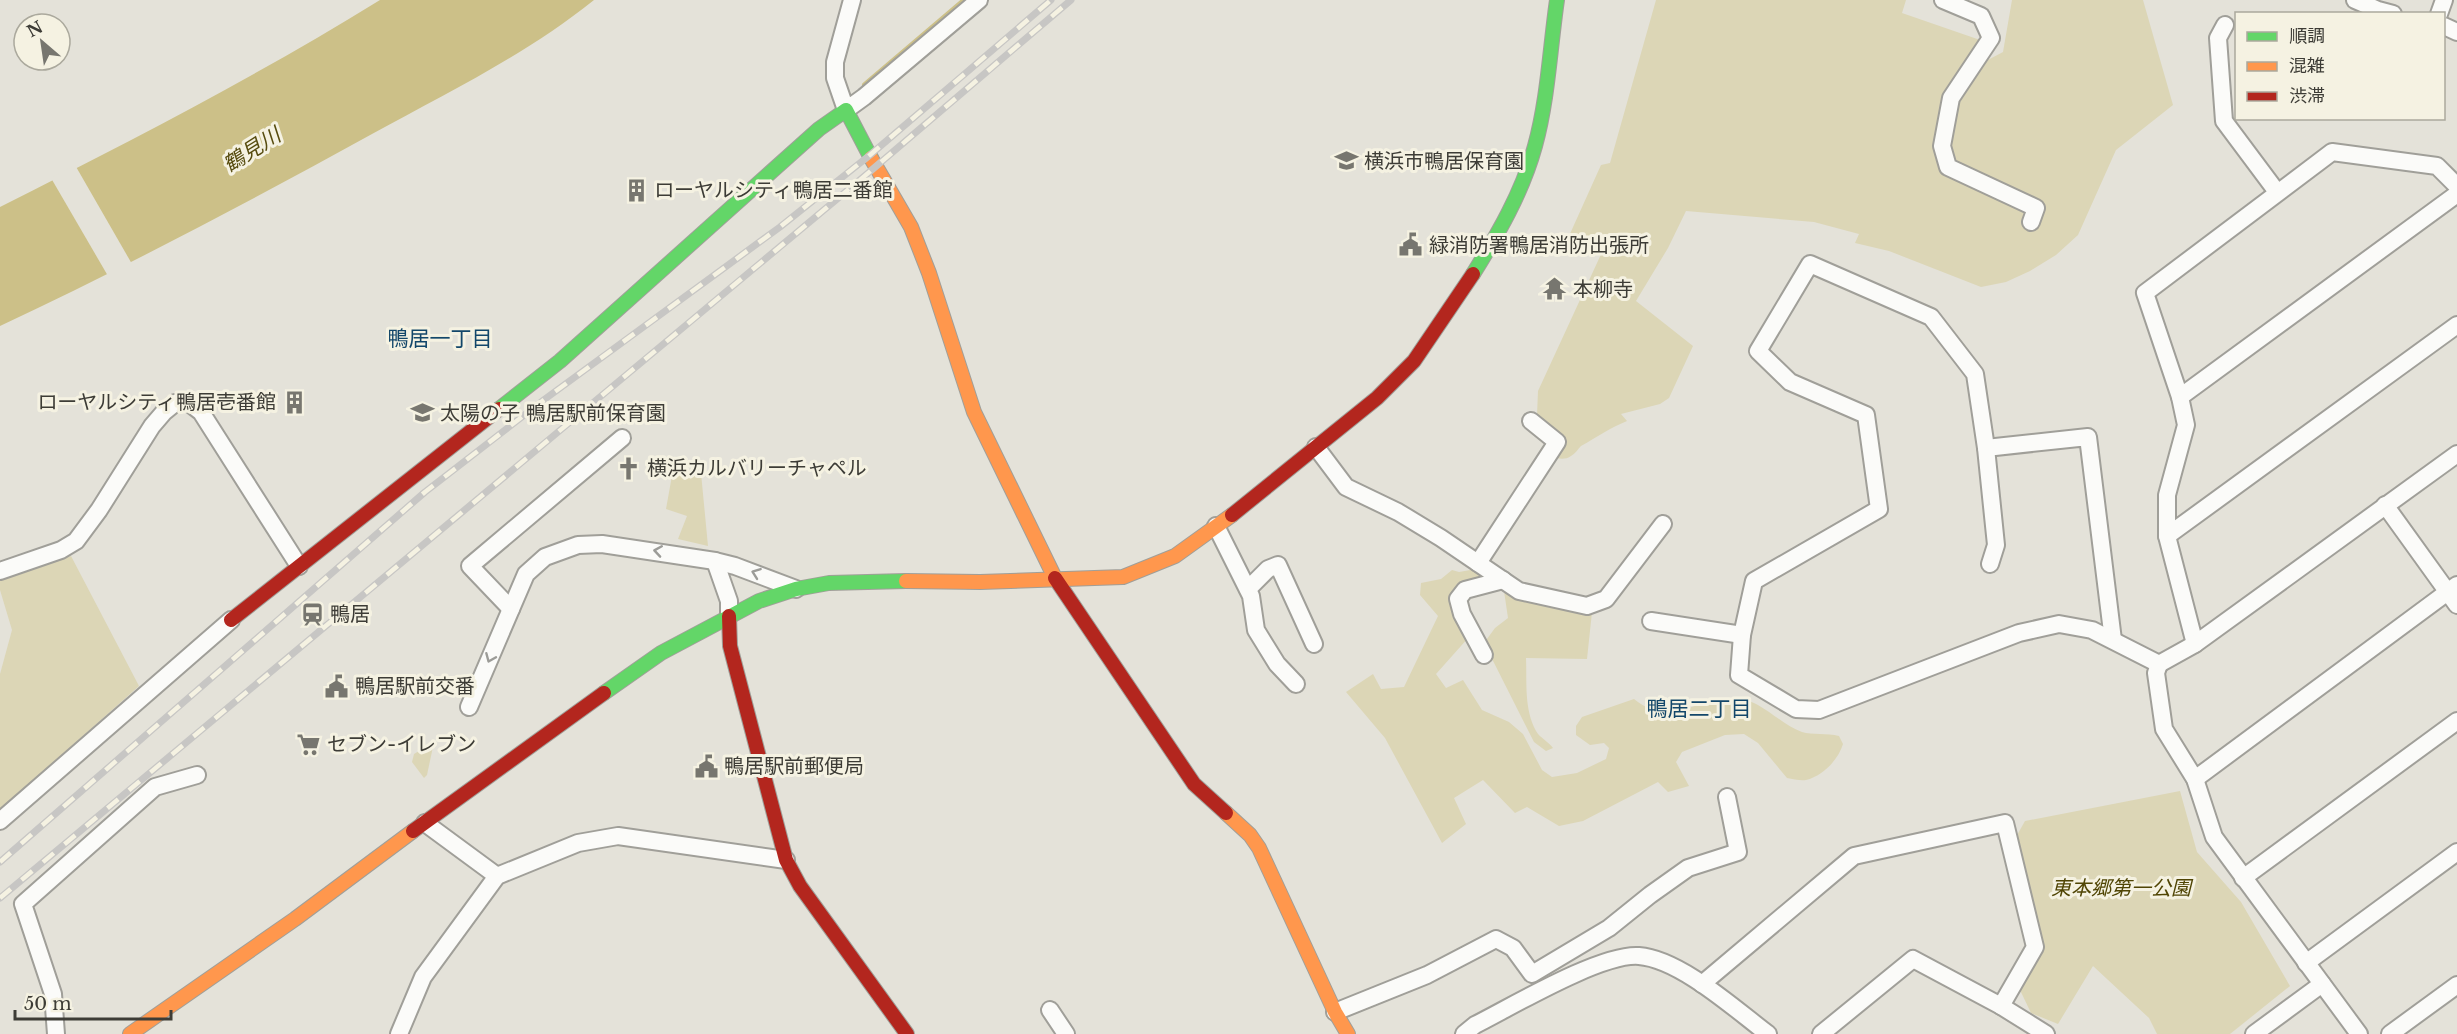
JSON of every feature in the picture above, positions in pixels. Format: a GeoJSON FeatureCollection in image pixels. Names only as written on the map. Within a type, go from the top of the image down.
{"type":"FeatureCollection","features":[{"type":"Feature","properties":{"kind":"street"},"geometry":{"type":"LineString","coordinates":[[852,0],[835,62],[835,78],[856,132],[911,227],[929,273],[974,412],[1056,580],[1194,784],[1242,827],[1259,848],[1335,1012],[1348,1034]]}},
{"type":"Feature","properties":{"kind":"street"},"geometry":{"type":"LineString","coordinates":[[0,821],[231,621],[560,361],[819,129],[864,98],[979,0]]}},
{"type":"Feature","properties":{"kind":"street"},"geometry":{"type":"LineString","coordinates":[[130,1034],[295,919],[530,745],[661,653],[759,601],[796,589],[829,583],[980,582],[1123,577],[1175,556],[1377,398],[1414,361],[1502,228],[1521,187],[1535,146],[1542,110],[1557,0]]}},
{"type":"Feature","properties":{"kind":"street"},"geometry":{"type":"LineString","coordinates":[[1942,0],[1981,16],[1991,38],[1951,98],[1942,146],[1948,167],[2036,208],[2031,222]]}},
{"type":"Feature","properties":{"kind":"street"},"geometry":{"type":"LineString","coordinates":[[2355,0],[2386,12]]}},
{"type":"Feature","properties":{"kind":"street"},"geometry":{"type":"LineString","coordinates":[[2225,25],[2218,38],[2224,121],[2277,192]]}},
{"type":"Feature","properties":{"kind":"street"},"geometry":{"type":"LineString","coordinates":[[2195,644],[2167,536],[2167,495],[2186,425],[2180,397],[2145,293],[2332,152],[2437,166],[2457,186]]}},
{"type":"Feature","properties":{"kind":"street"},"geometry":{"type":"LineString","coordinates":[[2180,397],[2457,194]]}},
{"type":"Feature","properties":{"kind":"street"},"geometry":{"type":"LineString","coordinates":[[1990,564],[1996,545],[1986,448],[1975,374],[1931,317],[1810,264],[1758,351],[1790,382],[1866,415],[1880,509],[1754,581],[1742,635],[1739,675],[1796,709],[1819,710],[2019,633],[2059,624],[2092,630],[2159,664]]}},
{"type":"Feature","properties":{"kind":"street"},"geometry":{"type":"LineString","coordinates":[[2167,536],[2457,325]]}},
{"type":"Feature","properties":{"kind":"street"},"geometry":{"type":"LineString","coordinates":[[0,571],[61,550],[76,541],[99,510],[152,426],[175,403],[188,402],[201,412],[299,566]]}},
{"type":"Feature","properties":{"kind":"street"},"geometry":{"type":"LineString","coordinates":[[1478,563],[1557,442],[1531,421]]}},
{"type":"Feature","properties":{"kind":"street"},"geometry":{"type":"LineString","coordinates":[[1986,448],[2088,437],[2113,640]]}},
{"type":"Feature","properties":{"kind":"street"},"geometry":{"type":"LineString","coordinates":[[510,609],[470,566],[622,438]]}},
{"type":"Feature","properties":{"kind":"street"},"geometry":{"type":"LineString","coordinates":[[1316,447],[1346,487],[1398,512],[1519,591],[1587,606],[1606,598],[1663,524]]}},
{"type":"Feature","properties":{"kind":"street"},"geometry":{"type":"LineString","coordinates":[[2359,1034],[2214,837],[2195,779],[2164,729],[2156,673],[2159,664],[2195,644],[2457,454]]}},
{"type":"Feature","properties":{"kind":"street"},"geometry":{"type":"LineString","coordinates":[[2195,779],[2454,594],[2385,506]]}},
{"type":"Feature","properties":{"kind":"street"},"geometry":{"type":"LineString","coordinates":[[1216,526],[1248,590],[1256,630],[1277,664],[1296,684]]}},
{"type":"Feature","properties":{"kind":"street"},"geometry":{"type":"LineString","coordinates":[[469,707],[526,574],[545,557],[578,545],[602,544],[715,561],[753,572],[796,589]]}},
{"type":"Feature","properties":{"kind":"street"},"geometry":{"type":"LineString","coordinates":[[715,561],[729,601],[730,646],[738,683],[786,860],[800,886],[903,1033]]}},
{"type":"Feature","properties":{"kind":"street"},"geometry":{"type":"LineString","coordinates":[[1248,590],[1268,569],[1278,565],[1314,644]]}},
{"type":"Feature","properties":{"kind":"street"},"geometry":{"type":"LineString","coordinates":[[1484,655],[1462,614],[1458,600],[1465,590],[1503,580]]}},
{"type":"Feature","properties":{"kind":"street"},"geometry":{"type":"LineString","coordinates":[[1651,621],[1742,635]]}},
{"type":"Feature","properties":{"kind":"street"},"geometry":{"type":"LineString","coordinates":[[2243,878],[2457,721]]}},
{"type":"Feature","properties":{"kind":"street"},"geometry":{"type":"LineString","coordinates":[[56,1034],[53,994],[23,904],[155,787],[196,775]]}},
{"type":"Feature","properties":{"kind":"street"},"geometry":{"type":"LineString","coordinates":[[1335,1012],[1427,975],[1496,939],[1513,948],[1532,974],[1610,928],[1688,868],[1738,852],[1727,797]]}},
{"type":"Feature","properties":{"kind":"street"},"geometry":{"type":"LineString","coordinates":[[425,823],[497,876]]}},
{"type":"Feature","properties":{"kind":"street"},"geometry":{"type":"LineString","coordinates":[[1702,984],[1854,856],[2006,823],[2035,947],[2001,1006]]}},
{"type":"Feature","properties":{"kind":"street"},"geometry":{"type":"LineString","coordinates":[[399,1034],[423,977],[497,876],[578,843],[618,836],[786,860]]}},
{"type":"Feature","properties":{"kind":"street"},"geometry":{"type":"LineString","coordinates":[[2306,963],[2457,852]]}},
{"type":"Feature","properties":{"kind":"street"},"geometry":{"type":"LineString","coordinates":[[1464,1034],[1475,1025],[1564,980],[1611,960],[1638,956],[1660,962],[1702,984],[1768,1034]]}},
{"type":"Feature","properties":{"kind":"street"},"geometry":{"type":"LineString","coordinates":[[1821,1034],[1913,959],[2001,1006],[2046,1034]]}},
{"type":"Feature","properties":{"kind":"street"},"geometry":{"type":"LineString","coordinates":[[2254,1034],[2322,984]]}},
{"type":"Feature","properties":{"kind":"street"},"geometry":{"type":"LineString","coordinates":[[2390,1034],[2457,985]]}},
{"type":"Feature","properties":{"kind":"street"},"geometry":{"type":"LineString","coordinates":[[1050,1010],[1066,1034]]}},
{"type":"Feature","properties":{"kind":"green space"},"geometry":{"type":"Polygon","coordinates":[[[1656,0],[1906,0],[1902,13],[1983,41],[1984,62],[2003,52],[2012,0],[2143,0],[2173,105],[2116,150],[2078,235],[2056,255],[2006,282],[1981,287],[1889,251],[1855,243],[1859,234],[1814,222],[1686,211],[1668,248],[1636,301],[1693,346],[1669,398],[1660,404],[1621,414],[1627,421],[1581,446],[1569,457],[1557,458],[1553,457],[1559,434],[1537,415],[1538,391],[1603,250],[1569,236],[1601,165],[1610,163],[1656,0]]]}},
{"type":"Feature","properties":{"kind":"green space"},"geometry":{"type":"Polygon","coordinates":[[[673,470],[701,473],[708,546],[678,539],[687,516],[666,509],[673,470]]]}},
{"type":"Feature","properties":{"kind":"green space"},"geometry":{"type":"Polygon","coordinates":[[[71,556],[139,686],[0,810],[0,674],[12,630],[0,590],[0,580],[71,556]]]}},
{"type":"Feature","properties":{"kind":"green space"},"geometry":{"type":"Polygon","coordinates":[[[1476,569],[1488,576],[1465,582],[1469,637],[1436,674],[1446,688],[1463,680],[1482,710],[1509,722],[1523,734],[1542,770],[1552,777],[1577,773],[1606,759],[1609,748],[1604,743],[1590,745],[1576,735],[1576,726],[1582,717],[1634,699],[1647,707],[1670,712],[1718,700],[1741,699],[1760,706],[1784,723],[1802,732],[1839,736],[1843,744],[1841,750],[1834,761],[1818,775],[1806,780],[1797,780],[1787,778],[1758,743],[1744,734],[1725,735],[1682,752],[1676,762],[1689,786],[1668,792],[1658,782],[1583,821],[1559,826],[1527,807],[1515,813],[1483,780],[1454,798],[1466,824],[1442,843],[1385,738],[1346,692],[1373,674],[1381,689],[1404,687],[1438,616],[1420,595],[1421,583],[1441,579],[1452,570],[1459,572],[1476,569]]]}},
{"type":"Feature","properties":{"kind":"green space"},"geometry":{"type":"Polygon","coordinates":[[[1504,591],[1592,612],[1587,659],[1526,658],[1530,714],[1538,733],[1553,748],[1546,751],[1534,742],[1484,643],[1495,628],[1508,618],[1504,591]]]}},
{"type":"Feature","properties":{"kind":"green space"},"geometry":{"type":"Polygon","coordinates":[[[434,742],[427,775],[424,778],[412,762],[414,754],[434,742]]]}},
{"type":"Feature","properties":{"kind":"green space","name":"東本郷第一公園"},"geometry":{"type":"Polygon","coordinates":[[[2180,791],[2197,852],[2241,902],[2290,986],[2230,1034],[2157,1034],[2149,1018],[2093,966],[2058,1024],[2031,1013],[2020,990],[2042,948],[2016,837],[2025,821],[2180,791]]]}},
{"type":"Feature","properties":{"kind":"water","name":"鶴見川"},"geometry":{"type":"Polygon","coordinates":[[[380,0],[594,0],[542,38],[458,88],[188,233],[0,326],[0,207],[192,108],[380,0]]]}},
{"type":"Feature","properties":{"kind":"pier"},"geometry":{"type":"Polygon","coordinates":[[[75,165],[132,264],[108,276],[51,178],[75,165]]]}},
{"type":"Feature","properties":{"kind":"waterway"},"geometry":{"type":"LineString","coordinates":[[865,85],[965,0]]}},
{"type":"Feature","properties":{"kind":"railway"},"geometry":{"type":"LineString","coordinates":[[0,862],[425,492],[545,399],[780,227],[870,155],[1051,0]]}},
{"type":"Feature","properties":{"kind":"railway"},"geometry":{"type":"LineString","coordinates":[[0,898],[867,174],[1071,0]]}},
{"type":"Feature","properties":{"kind":"traffic: fast"},"geometry":{"type":"LineString","coordinates":[[1473,274],[1516,197],[1530,163],[1546,92],[1557,0]]}},
{"type":"Feature","properties":{"kind":"traffic: fast"},"geometry":{"type":"LineString","coordinates":[[499,409],[560,361],[819,129],[846,110],[871,158]]}},
{"type":"Feature","properties":{"kind":"traffic: fast"},"geometry":{"type":"LineString","coordinates":[[604,693],[661,653],[759,601],[796,589],[829,583],[906,581]]}},
{"type":"Feature","properties":{"kind":"traffic: slow"},"geometry":{"type":"LineString","coordinates":[[871,158],[911,227],[929,273],[974,412],[1055,578]]}},
{"type":"Feature","properties":{"kind":"traffic: slow"},"geometry":{"type":"LineString","coordinates":[[906,581],[980,582],[1123,577],[1175,556],[1232,515]]}},
{"type":"Feature","properties":{"kind":"traffic: slow"},"geometry":{"type":"LineString","coordinates":[[1226,813],[1250,835],[1259,848],[1335,1012],[1348,1034]]}},
{"type":"Feature","properties":{"kind":"traffic: slow"},"geometry":{"type":"LineString","coordinates":[[130,1034],[295,919],[413,831]]}},
{"type":"Feature","properties":{"kind":"traffic: jam"},"geometry":{"type":"LineString","coordinates":[[1232,515],[1377,398],[1414,361],[1473,274]]}},
{"type":"Feature","properties":{"kind":"traffic: jam"},"geometry":{"type":"LineString","coordinates":[[231,620],[499,409]]}},
{"type":"Feature","properties":{"kind":"traffic: jam"},"geometry":{"type":"LineString","coordinates":[[1055,578],[1194,784],[1226,813]]}},
{"type":"Feature","properties":{"kind":"traffic: jam"},"geometry":{"type":"LineString","coordinates":[[729,616],[730,646],[786,860],[800,886],[907,1034]]}},
{"type":"Feature","properties":{"kind":"traffic: jam"},"geometry":{"type":"LineString","coordinates":[[413,831],[604,693]]}},
{"type":"Feature","properties":{"kind":"place","name":"横浜市鴨居保育園"},"geometry":{"type":"Point","coordinates":[1346,161]}},
{"type":"Feature","properties":{"kind":"place","name":"ローヤルシティ鴨居二番館"},"geometry":{"type":"Point","coordinates":[636,190]}},
{"type":"Feature","properties":{"kind":"place","name":"緑消防署鴨居消防出張所"},"geometry":{"type":"Point","coordinates":[1411,245]}},
{"type":"Feature","properties":{"kind":"place","name":"本柳寺"},"geometry":{"type":"Point","coordinates":[1555,289]}},
{"type":"Feature","properties":{"kind":"place","name":"ローヤルシティ鴨居壱番館"},"geometry":{"type":"Point","coordinates":[294,402]}},
{"type":"Feature","properties":{"kind":"place","name":"太陽の子 鴨居駅前保育園"},"geometry":{"type":"Point","coordinates":[422,413]}},
{"type":"Feature","properties":{"kind":"place","name":"横浜カルバリーチャペル"},"geometry":{"type":"Point","coordinates":[629,468]}},
{"type":"Feature","properties":{"kind":"place","name":"鴨居"},"geometry":{"type":"Point","coordinates":[312,614]}},
{"type":"Feature","properties":{"kind":"place","name":"鴨居駅前交番"},"geometry":{"type":"Point","coordinates":[337,686]}},
{"type":"Feature","properties":{"kind":"place","name":"セブン-イレブン"},"geometry":{"type":"Point","coordinates":[309,744]}},
{"type":"Feature","properties":{"kind":"place","name":"鴨居駅前郵便局"},"geometry":{"type":"Point","coordinates":[706,766]}},
{"type":"Feature","properties":{"kind":"district","name":"鴨居一丁目"},"geometry":{"type":"Point","coordinates":[440,339]}},
{"type":"Feature","properties":{"kind":"district","name":"鴨居二丁目"},"geometry":{"type":"Point","coordinates":[1699,709]}}]}
